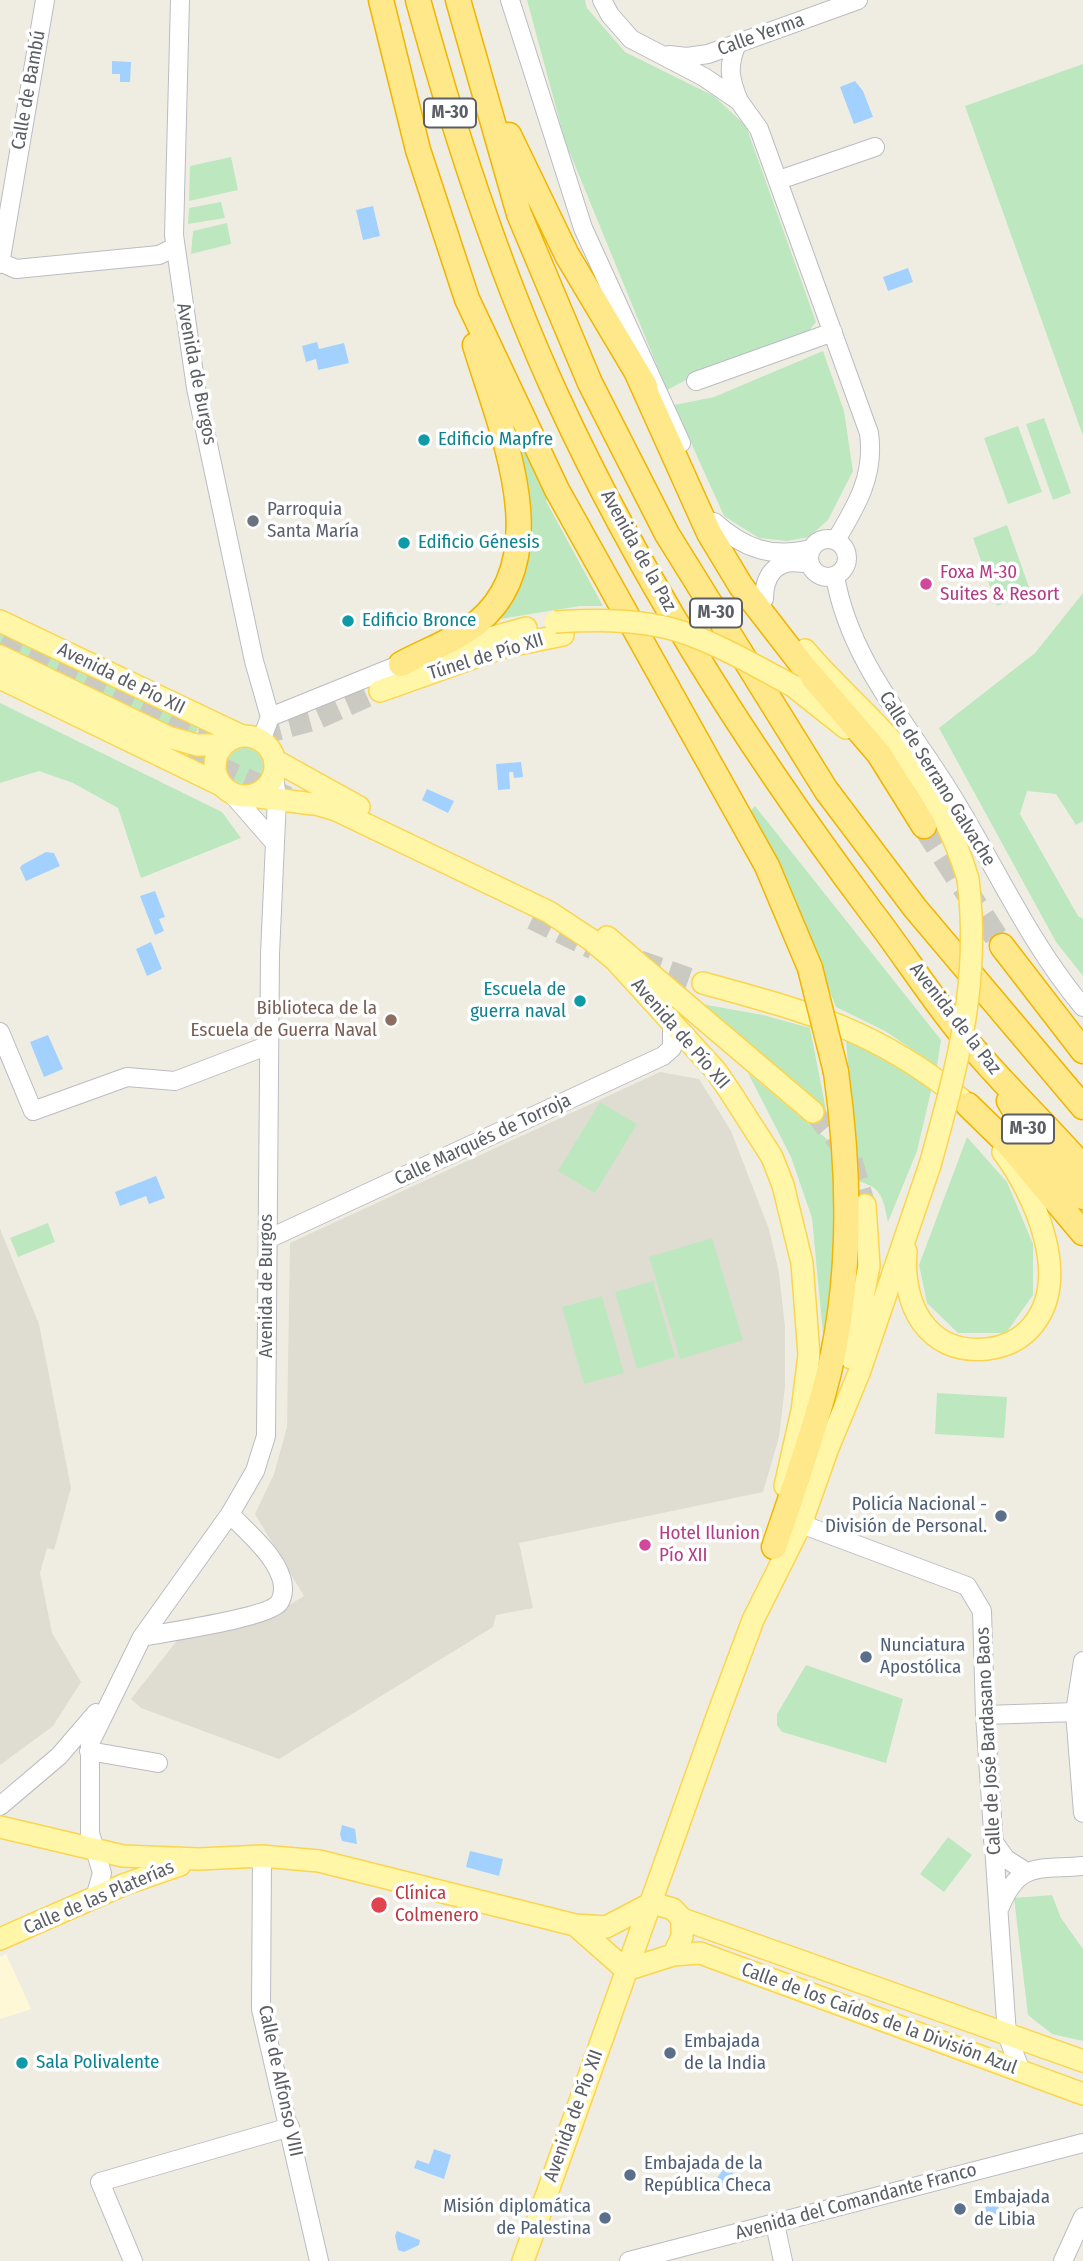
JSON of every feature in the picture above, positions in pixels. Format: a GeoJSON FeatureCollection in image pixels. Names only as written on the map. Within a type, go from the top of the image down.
{"type":"FeatureCollection","features":[{"type":"Feature","properties":{"kind":"highway"},"geometry":{"type":"LineString","coordinates":[[381,0],[418,150],[467,299],[557,489],[767,866],[810,968],[836,1072],[845,1131],[847,1199],[841,1296],[824,1394],[774,1547]]}},
{"type":"Feature","properties":{"kind":"highway","name":"Avenida de la Paz"},"geometry":{"type":"LineString","coordinates":[[418,0],[444,95],[488,225],[557,397],[636,551],[708,675],[796,811],[979,1056],[1083,1167]]}},
{"type":"Feature","properties":{"kind":"highway","name":"Avenida de la Paz"},"geometry":{"type":"LineString","coordinates":[[458,0],[519,215],[590,383],[667,534],[826,790],[915,908],[1083,1107]]}},
{"type":"Feature","properties":{"kind":"highway","name":"M-30"},"geometry":{"type":"LineString","coordinates":[[471,50],[562,245],[687,459]]}},
{"type":"Feature","properties":{"kind":"highway"},"geometry":{"type":"LineString","coordinates":[[401,664],[477,623],[507,585],[517,553],[520,521],[513,471],[472,335],[467,299]]}},
{"type":"Feature","properties":{"kind":"highway","name":"M-30"},"geometry":{"type":"LineString","coordinates":[[638,373],[709,533],[741,586],[803,666],[857,726],[923,826]]}},
{"type":"Feature","properties":{"kind":"highway"},"geometry":{"type":"LineString","coordinates":[[1002,946],[1083,1051]]}},
{"type":"Feature","properties":{"kind":"highway","name":"M-30"},"geometry":{"type":"LineString","coordinates":[[979,1056],[1026,1127],[1083,1197]]}},
{"type":"Feature","properties":{"kind":"highway"},"geometry":{"type":"LineString","coordinates":[[968,1104],[1009,1145],[1083,1233]]}},
{"type":"Feature","properties":{"kind":"main road","name":"M-30"},"geometry":{"type":"LineString","coordinates":[[687,459],[714,522]]}},
{"type":"Feature","properties":{"kind":"main road","name":"Avenida de Pío XII"},"geometry":{"type":"LineString","coordinates":[[714,522],[728,548],[764,599],[814,661],[900,750],[919,776],[950,828],[968,879],[974,937],[970,999],[958,1064],[930,1166],[859,1373],[801,1524],[753,1620]]}},
{"type":"Feature","properties":{"kind":"main road","name":"Avenida de Pío XII"},"geometry":{"type":"LineString","coordinates":[[0,621],[252,738]]}},
{"type":"Feature","properties":{"kind":"main road"},"geometry":{"type":"LineString","coordinates":[[401,664],[499,633],[559,629]]}},
{"type":"Feature","properties":{"kind":"main road","name":"Túnel de Pío XII"},"geometry":{"type":"LineString","coordinates":[[380,691],[559,629],[628,633],[719,649],[793,686],[843,725],[897,783]]}},
{"type":"Feature","properties":{"kind":"main road"},"geometry":{"type":"LineString","coordinates":[[0,656],[168,737],[197,745],[222,745],[252,738]]}},
{"type":"Feature","properties":{"kind":"main road","name":"Avenida de Pío XII"},"geometry":{"type":"LineString","coordinates":[[0,678],[235,792],[337,810],[549,912],[615,960],[716,1071],[772,1157],[783,1185],[802,1263],[809,1355],[802,1411],[782,1497],[774,1547],[753,1620],[626,1970],[527,2260]]}},
{"type":"Feature","properties":{"kind":"main road"},"geometry":{"type":"LineString","coordinates":[[0,692],[129,755],[194,772]]}},
{"type":"Feature","properties":{"kind":"main road","name":"Avenida de Burgos"},"geometry":{"type":"LineString","coordinates":[[252,738],[275,768]]}},
{"type":"Feature","properties":{"kind":"main road"},"geometry":{"type":"LineString","coordinates":[[222,745],[214,767],[235,792],[261,792],[275,768]]}},
{"type":"Feature","properties":{"kind":"main road","name":"Avenida de Pío XII"},"geometry":{"type":"LineString","coordinates":[[275,768],[341,798],[589,924],[627,952],[813,1112]]}},
{"type":"Feature","properties":{"kind":"main road"},"geometry":{"type":"LineString","coordinates":[[316,805],[334,818],[532,919]]}},
{"type":"Feature","properties":{"kind":"main road"},"geometry":{"type":"LineString","coordinates":[[702,987],[768,1001],[840,1025],[894,1050],[924,1068],[968,1104],[1014,1166],[1041,1219],[1048,1260],[1047,1296],[1033,1325],[1006,1346],[968,1351],[943,1342],[919,1321],[904,1275],[909,1221]]}},
{"type":"Feature","properties":{"kind":"main road","name":"Avenida de Pío XII"},"geometry":{"type":"LineString","coordinates":[[828,1448],[853,1350],[869,1266],[865,1205]]}},
{"type":"Feature","properties":{"kind":"main road"},"geometry":{"type":"LineString","coordinates":[[0,1827],[123,1856],[199,1859],[262,1856],[319,1861],[575,1925],[602,1936],[626,1970],[673,1955],[682,1937],[682,1919],[673,1909],[652,1903],[602,1936]]}},
{"type":"Feature","properties":{"kind":"main road","name":"Calle de las Platerías"},"geometry":{"type":"LineString","coordinates":[[0,1939],[144,1876],[199,1859]]}},
{"type":"Feature","properties":{"kind":"main road","name":"Calle de los Caídos de la División Azul"},"geometry":{"type":"LineString","coordinates":[[682,1919],[1083,2061]]}},
{"type":"Feature","properties":{"kind":"main road","name":"Calle de los Caídos de la División Azul"},"geometry":{"type":"LineString","coordinates":[[673,1955],[700,1953],[1083,2094]]}},
{"type":"Feature","properties":{"kind":"street","name":"Calle de Bambú"},"geometry":{"type":"LineString","coordinates":[[0,263],[45,0]]}},
{"type":"Feature","properties":{"kind":"street","name":"Avenida de Burgos"},"geometry":{"type":"LineString","coordinates":[[180,0],[175,247],[197,388],[254,661],[270,717]]}},
{"type":"Feature","properties":{"kind":"street"},"geometry":{"type":"LineString","coordinates":[[510,0],[579,216],[687,459]]}},
{"type":"Feature","properties":{"kind":"street"},"geometry":{"type":"LineString","coordinates":[[602,0],[610,15],[631,39],[740,101]]}},
{"type":"Feature","properties":{"kind":"street","name":"Calle Yerma"},"geometry":{"type":"LineString","coordinates":[[662,55],[687,57],[737,44],[858,0]]}},
{"type":"Feature","properties":{"kind":"street"},"geometry":{"type":"LineString","coordinates":[[737,44],[730,58],[729,77],[740,101],[760,129],[869,433],[872,454],[866,484],[836,540]]}},
{"type":"Feature","properties":{"kind":"street"},"geometry":{"type":"LineString","coordinates":[[779,180],[875,147]]}},
{"type":"Feature","properties":{"kind":"street"},"geometry":{"type":"LineString","coordinates":[[0,263],[16,269],[159,255],[175,247]]}},
{"type":"Feature","properties":{"kind":"street"},"geometry":{"type":"LineString","coordinates":[[696,382],[833,332]]}},
{"type":"Feature","properties":{"kind":"street"},"geometry":{"type":"LineString","coordinates":[[714,522],[747,547],[810,557],[823,577],[835,576],[844,569],[847,559],[845,548],[836,540],[824,538],[810,557],[774,568],[764,587],[764,599]]}},
{"type":"Feature","properties":{"kind":"street","name":"Calle de Serrano Galvache"},"geometry":{"type":"LineString","coordinates":[[835,576],[845,615],[864,661],[957,804],[1019,915],[1083,1007]]}},
{"type":"Feature","properties":{"kind":"street"},"geometry":{"type":"LineString","coordinates":[[252,738],[270,717],[401,664]]}},
{"type":"Feature","properties":{"kind":"street","name":"Avenida de Burgos"},"geometry":{"type":"LineString","coordinates":[[115,1688],[142,1636],[230,1514],[255,1471],[266,1436],[269,1045],[273,841],[277,798],[275,768]]}},
{"type":"Feature","properties":{"kind":"street"},"geometry":{"type":"LineString","coordinates":[[235,792],[273,841]]}},
{"type":"Feature","properties":{"kind":"street","name":"Calle Marqués de Torroja"},"geometry":{"type":"LineString","coordinates":[[268,1239],[663,1056],[672,1048],[672,1022]]}},
{"type":"Feature","properties":{"kind":"street"},"geometry":{"type":"LineString","coordinates":[[0,1032],[33,1111],[127,1077],[175,1081],[269,1045]]}},
{"type":"Feature","properties":{"kind":"street"},"geometry":{"type":"LineString","coordinates":[[142,1636],[256,1614],[279,1603],[283,1594],[282,1579],[277,1567],[230,1514]]}},
{"type":"Feature","properties":{"kind":"street","name":"Calle de José Bardasano Baos"},"geometry":{"type":"LineString","coordinates":[[801,1524],[967,1586],[982,1611],[985,1714],[1007,2035],[1021,2071]]}},
{"type":"Feature","properties":{"kind":"street"},"geometry":{"type":"LineString","coordinates":[[1083,1661],[1075,1712],[1083,1813]]}},
{"type":"Feature","properties":{"kind":"street"},"geometry":{"type":"LineString","coordinates":[[95,1898],[102,1873],[90,1828],[89,1751],[115,1688]]}},
{"type":"Feature","properties":{"kind":"street"},"geometry":{"type":"LineString","coordinates":[[0,1806],[59,1756],[115,1688]]}},
{"type":"Feature","properties":{"kind":"street"},"geometry":{"type":"LineString","coordinates":[[985,1714],[1075,1712]]}},
{"type":"Feature","properties":{"kind":"street"},"geometry":{"type":"LineString","coordinates":[[89,1751],[158,1763]]}},
{"type":"Feature","properties":{"kind":"street"},"geometry":{"type":"LineString","coordinates":[[993,1841],[1006,1859],[1026,1871]]}},
{"type":"Feature","properties":{"kind":"street","name":"Calle de Alfonso VIII"},"geometry":{"type":"LineString","coordinates":[[262,1856],[261,2009],[319,2261]]}},
{"type":"Feature","properties":{"kind":"street"},"geometry":{"type":"LineString","coordinates":[[998,1911],[1010,1883],[1026,1871],[1083,1866]]}},
{"type":"Feature","properties":{"kind":"street"},"geometry":{"type":"LineString","coordinates":[[133,2261],[100,2182],[290,2127]]}},
{"type":"Feature","properties":{"kind":"street","name":"Avenida del Comandante Franco"},"geometry":{"type":"LineString","coordinates":[[629,2261],[1083,2143]]}},
{"type":"Feature","properties":{"kind":"street"},"geometry":{"type":"LineString","coordinates":[[1063,2261],[1083,2217]]}},
{"type":"Feature","properties":{"kind":"street"},"geometry":{"type":"LineString","coordinates":[[775,2224],[783,2261]]}},
{"type":"Feature","properties":{"kind":"shaded area"},"geometry":{"type":"Polygon","coordinates":[[[660,1072],[699,1079],[731,1131],[769,1229],[779,1273],[785,1327],[785,1387],[779,1437],[763,1492],[519,1543],[533,1608],[496,1615],[493,1627],[279,1759],[141,1708],[131,1699],[179,1638],[263,1621],[304,1596],[255,1514],[274,1474],[287,1427],[290,1243],[660,1072]]]}},
{"type":"Feature","properties":{"kind":"shaded area"},"geometry":{"type":"Polygon","coordinates":[[[0,1229],[39,1324],[71,1488],[54,1550],[47,1548],[40,1573],[52,1633],[81,1682],[53,1726],[0,1765],[0,1229]]]}},
{"type":"Feature","properties":{"kind":"shaded area"},"geometry":{"type":"Polygon","coordinates":[[[6,1954],[31,2009],[0,2019],[0,1957],[6,1954]]]}},
{"type":"Feature","properties":{"kind":"green space"},"geometry":{"type":"Polygon","coordinates":[[[527,0],[585,0],[587,8],[625,52],[714,96],[746,126],[816,322],[808,332],[701,372],[667,390],[565,141],[527,0]]]}},
{"type":"Feature","properties":{"kind":"green space"},"geometry":{"type":"Polygon","coordinates":[[[1083,64],[1083,436],[965,106],[1083,64]]]}},
{"type":"Feature","properties":{"kind":"green space"},"geometry":{"type":"Polygon","coordinates":[[[231,157],[238,190],[189,201],[190,166],[231,157]]]}},
{"type":"Feature","properties":{"kind":"green space"},"geometry":{"type":"Polygon","coordinates":[[[221,202],[225,218],[188,224],[189,208],[221,202]]]}},
{"type":"Feature","properties":{"kind":"green space"},"geometry":{"type":"Polygon","coordinates":[[[227,223],[231,244],[191,254],[193,231],[227,223]]]}},
{"type":"Feature","properties":{"kind":"green space"},"geometry":{"type":"Polygon","coordinates":[[[823,351],[844,411],[853,471],[828,520],[809,537],[787,541],[759,538],[724,516],[674,405],[714,397],[823,351]]]}},
{"type":"Feature","properties":{"kind":"green space"},"geometry":{"type":"Polygon","coordinates":[[[488,367],[549,494],[546,501],[603,606],[580,606],[494,620],[518,571],[488,367]]]}},
{"type":"Feature","properties":{"kind":"green space"},"geometry":{"type":"Polygon","coordinates":[[[1044,418],[1071,493],[1053,500],[1026,424],[1044,418]]]}},
{"type":"Feature","properties":{"kind":"green space"},"geometry":{"type":"Polygon","coordinates":[[[1018,426],[1042,492],[1008,504],[984,438],[1018,426]]]}},
{"type":"Feature","properties":{"kind":"green space"},"geometry":{"type":"Polygon","coordinates":[[[1007,525],[1031,593],[997,606],[973,538],[1007,525]]]}},
{"type":"Feature","properties":{"kind":"green space"},"geometry":{"type":"Polygon","coordinates":[[[1083,593],[1083,821],[1076,825],[1056,794],[1027,791],[1020,814],[1078,916],[1083,919],[1083,976],[1056,942],[939,728],[1035,653],[1083,593]]]}},
{"type":"Feature","properties":{"kind":"green space"},"geometry":{"type":"Polygon","coordinates":[[[0,631],[196,725],[198,730],[193,735],[180,736],[0,650],[0,631]]]}},
{"type":"Feature","properties":{"kind":"green space"},"geometry":{"type":"Polygon","coordinates":[[[0,703],[222,812],[241,838],[141,878],[118,808],[73,783],[39,771],[0,783],[0,703]]]}},
{"type":"Feature","properties":{"kind":"green space"},"geometry":{"type":"Polygon","coordinates":[[[245,748],[258,753],[263,766],[258,779],[245,784],[232,779],[227,766],[232,753],[245,748]]]}},
{"type":"Feature","properties":{"kind":"green space"},"geometry":{"type":"Polygon","coordinates":[[[755,806],[941,1040],[937,1066],[885,1031],[836,1007],[803,924],[749,812],[755,806]]]}},
{"type":"Feature","properties":{"kind":"green space"},"geometry":{"type":"Polygon","coordinates":[[[696,1003],[763,1015],[810,1028],[827,1115],[696,1003]]]}},
{"type":"Feature","properties":{"kind":"green space"},"geometry":{"type":"Polygon","coordinates":[[[846,1040],[892,1060],[933,1083],[917,1151],[888,1222],[880,1195],[872,1187],[857,1181],[846,1040]]]}},
{"type":"Feature","properties":{"kind":"green space"},"geometry":{"type":"Polygon","coordinates":[[[748,1073],[834,1145],[837,1228],[824,1344],[812,1218],[791,1157],[748,1073]]]}},
{"type":"Feature","properties":{"kind":"green space"},"geometry":{"type":"Polygon","coordinates":[[[600,1102],[637,1124],[595,1193],[558,1171],[600,1102]]]}},
{"type":"Feature","properties":{"kind":"green space"},"geometry":{"type":"Polygon","coordinates":[[[967,1137],[1007,1182],[1033,1244],[1033,1295],[1006,1333],[958,1333],[927,1303],[919,1265],[967,1137]]]}},
{"type":"Feature","properties":{"kind":"green space"},"geometry":{"type":"Polygon","coordinates":[[[48,1223],[55,1242],[18,1257],[10,1238],[48,1223]]]}},
{"type":"Feature","properties":{"kind":"green space"},"geometry":{"type":"Polygon","coordinates":[[[712,1238],[743,1340],[680,1359],[649,1257],[712,1238]]]}},
{"type":"Feature","properties":{"kind":"green space"},"geometry":{"type":"Polygon","coordinates":[[[653,1281],[675,1357],[637,1369],[615,1292],[653,1281]]]}},
{"type":"Feature","properties":{"kind":"green space"},"geometry":{"type":"Polygon","coordinates":[[[602,1296],[624,1373],[584,1384],[562,1307],[602,1296]]]}},
{"type":"Feature","properties":{"kind":"green space"},"geometry":{"type":"Polygon","coordinates":[[[937,1393],[1007,1397],[1004,1438],[935,1434],[937,1393]]]}},
{"type":"Feature","properties":{"kind":"green space"},"geometry":{"type":"Polygon","coordinates":[[[806,1665],[903,1699],[886,1763],[782,1732],[777,1725],[777,1714],[806,1665]]]}},
{"type":"Feature","properties":{"kind":"green space"},"geometry":{"type":"Polygon","coordinates":[[[948,1837],[972,1855],[944,1892],[920,1874],[948,1837]]]}},
{"type":"Feature","properties":{"kind":"green space"},"geometry":{"type":"Polygon","coordinates":[[[1052,1895],[1061,1918],[1083,1949],[1083,2041],[1052,2034],[1028,2015],[1014,1898],[1052,1895]]]}},
{"type":"Feature","properties":{"kind":"water"},"geometry":{"type":"Polygon","coordinates":[[[112,61],[131,62],[130,82],[120,82],[120,74],[112,74],[112,61]]]}},
{"type":"Feature","properties":{"kind":"water"},"geometry":{"type":"Polygon","coordinates":[[[855,81],[863,91],[873,117],[854,124],[840,87],[855,81]]]}},
{"type":"Feature","properties":{"kind":"water"},"geometry":{"type":"Polygon","coordinates":[[[373,206],[380,236],[363,240],[356,210],[373,206]]]}},
{"type":"Feature","properties":{"kind":"water"},"geometry":{"type":"Polygon","coordinates":[[[908,268],[913,282],[888,291],[883,277],[908,268]]]}},
{"type":"Feature","properties":{"kind":"water"},"geometry":{"type":"Polygon","coordinates":[[[317,342],[319,349],[344,343],[349,363],[318,370],[316,359],[306,362],[302,346],[317,342]]]}},
{"type":"Feature","properties":{"kind":"water"},"geometry":{"type":"Polygon","coordinates":[[[521,762],[523,777],[514,778],[513,772],[509,772],[510,789],[498,790],[496,764],[521,762]]]}},
{"type":"Feature","properties":{"kind":"water"},"geometry":{"type":"Polygon","coordinates":[[[427,789],[454,801],[448,813],[422,800],[427,789]]]}},
{"type":"Feature","properties":{"kind":"water"},"geometry":{"type":"Polygon","coordinates":[[[46,852],[54,853],[60,866],[26,881],[20,868],[22,865],[46,852]]]}},
{"type":"Feature","properties":{"kind":"water"},"geometry":{"type":"Polygon","coordinates":[[[155,891],[165,917],[159,919],[164,931],[155,935],[140,896],[155,891]]]}},
{"type":"Feature","properties":{"kind":"water"},"geometry":{"type":"Polygon","coordinates":[[[151,942],[162,969],[147,976],[136,949],[151,942]]]}},
{"type":"Feature","properties":{"kind":"water"},"geometry":{"type":"Polygon","coordinates":[[[48,1035],[63,1069],[44,1077],[30,1042],[48,1035]]]}},
{"type":"Feature","properties":{"kind":"water"},"geometry":{"type":"Polygon","coordinates":[[[156,1176],[165,1198],[149,1204],[146,1196],[120,1206],[115,1192],[156,1176]]]}},
{"type":"Feature","properties":{"kind":"water"},"geometry":{"type":"Polygon","coordinates":[[[342,1825],[355,1829],[357,1844],[342,1841],[342,1825]]]}},
{"type":"Feature","properties":{"kind":"water"},"geometry":{"type":"Polygon","coordinates":[[[470,1851],[503,1859],[499,1876],[466,1867],[470,1851]]]}},
{"type":"Feature","properties":{"kind":"water"},"geometry":{"type":"Polygon","coordinates":[[[434,2149],[451,2155],[444,2179],[414,2168],[417,2160],[429,2164],[434,2149]]]}},
{"type":"Feature","properties":{"kind":"water"},"geometry":{"type":"Polygon","coordinates":[[[728,2163],[736,2168],[726,2187],[716,2193],[712,2185],[728,2163]]]}},
{"type":"Feature","properties":{"kind":"water"},"geometry":{"type":"Polygon","coordinates":[[[995,2193],[1000,2215],[985,2212],[987,2195],[995,2193]]]}},
{"type":"Feature","properties":{"kind":"water"},"geometry":{"type":"Polygon","coordinates":[[[397,2231],[420,2240],[419,2245],[404,2252],[398,2250],[395,2236],[397,2231]]]}},
{"type":"Feature","properties":{"kind":"tunnel"},"geometry":{"type":"LineString","coordinates":[[0,644],[192,730],[251,737],[315,720],[380,691]]}},
{"type":"Feature","properties":{"kind":"tunnel"},"geometry":{"type":"LineString","coordinates":[[160,741],[288,797]]}},
{"type":"Feature","properties":{"kind":"tunnel"},"geometry":{"type":"LineString","coordinates":[[924,826],[1002,946]]}},
{"type":"Feature","properties":{"kind":"tunnel"},"geometry":{"type":"LineString","coordinates":[[532,919],[593,949]]}},
{"type":"Feature","properties":{"kind":"tunnel"},"geometry":{"type":"LineString","coordinates":[[640,961],[703,983]]}},
{"type":"Feature","properties":{"kind":"tunnel"},"geometry":{"type":"LineString","coordinates":[[813,1112],[851,1157],[865,1205]]}},
{"type":"Feature","properties":{"kind":"place","name":"Edificio Mapfre"},"geometry":{"type":"Point","coordinates":[424,440]}},
{"type":"Feature","properties":{"kind":"place","name":"Parroquia Santa María"},"geometry":{"type":"Point","coordinates":[253,521]}},
{"type":"Feature","properties":{"kind":"place","name":"Edificio Génesis"},"geometry":{"type":"Point","coordinates":[404,543]}},
{"type":"Feature","properties":{"kind":"place","name":"Foxa M-30 Suites & Resort"},"geometry":{"type":"Point","coordinates":[926,584]}},
{"type":"Feature","properties":{"kind":"place","name":"Edificio Bronce"},"geometry":{"type":"Point","coordinates":[348,621]}},
{"type":"Feature","properties":{"kind":"place","name":"Escuela de guerra naval"},"geometry":{"type":"Point","coordinates":[580,1001]}},
{"type":"Feature","properties":{"kind":"place","name":"Biblioteca de la Escuela de Guerra Naval"},"geometry":{"type":"Point","coordinates":[391,1020]}},
{"type":"Feature","properties":{"kind":"place","name":"Policía Nacional - División de Personal."},"geometry":{"type":"Point","coordinates":[1001,1516]}},
{"type":"Feature","properties":{"kind":"place","name":"Hotel Ilunion Pío XII"},"geometry":{"type":"Point","coordinates":[645,1545]}},
{"type":"Feature","properties":{"kind":"place","name":"Nunciatura Apostólica"},"geometry":{"type":"Point","coordinates":[866,1657]}},
{"type":"Feature","properties":{"kind":"place","name":"Clínica Colmenero"},"geometry":{"type":"Point","coordinates":[379,1905]}},
{"type":"Feature","properties":{"kind":"place","name":"Embajada de la India"},"geometry":{"type":"Point","coordinates":[670,2053]}},
{"type":"Feature","properties":{"kind":"place","name":"Sala Polivalente"},"geometry":{"type":"Point","coordinates":[22,2063]}},
{"type":"Feature","properties":{"kind":"place","name":"Embajada de la República Checa"},"geometry":{"type":"Point","coordinates":[630,2175]}},
{"type":"Feature","properties":{"kind":"place","name":"Embajada de Libia"},"geometry":{"type":"Point","coordinates":[960,2209]}},
{"type":"Feature","properties":{"kind":"place","name":"Misión diplomática de Palestina"},"geometry":{"type":"Point","coordinates":[605,2218]}}]}
